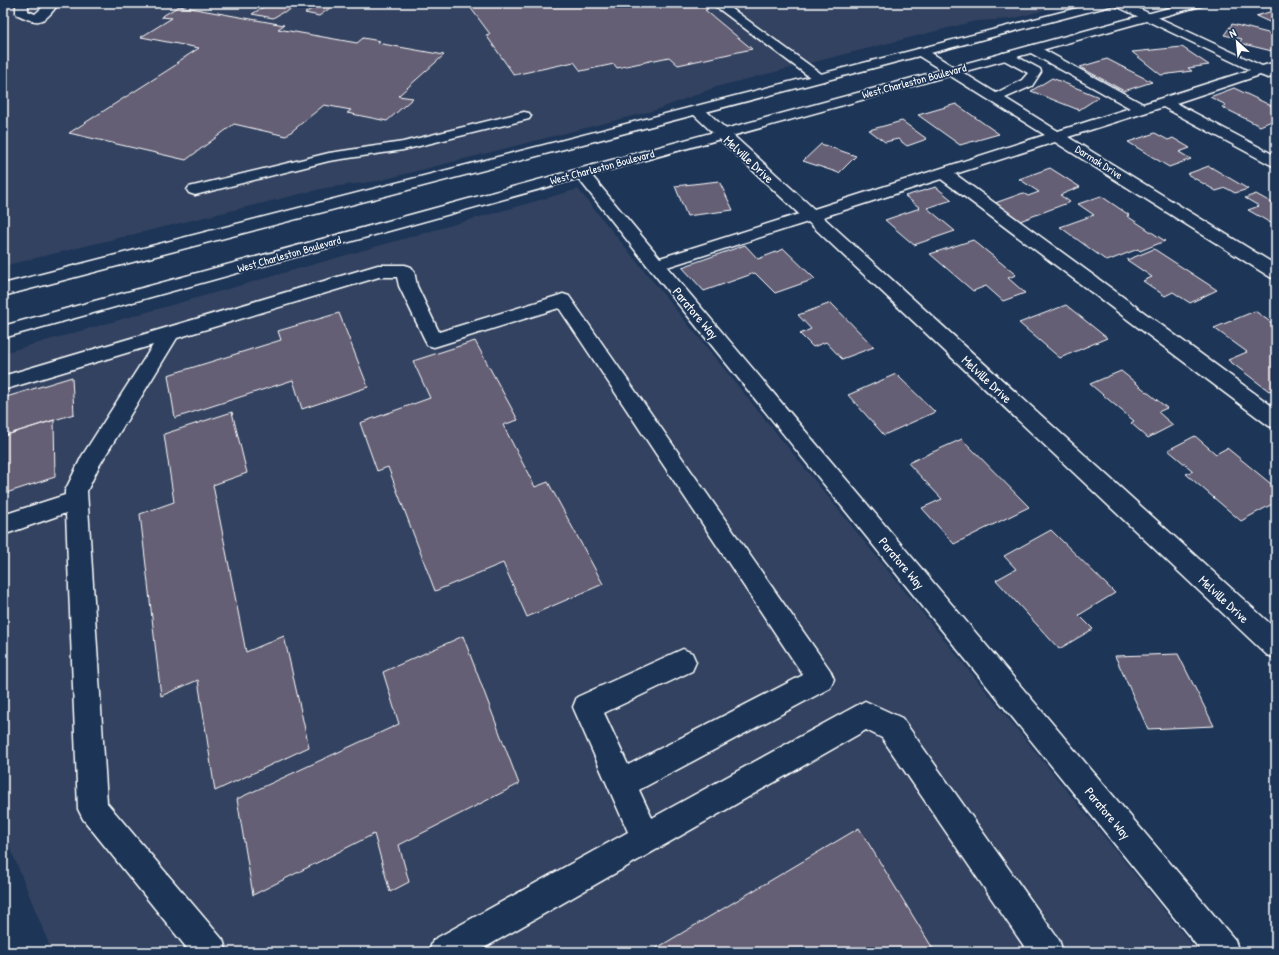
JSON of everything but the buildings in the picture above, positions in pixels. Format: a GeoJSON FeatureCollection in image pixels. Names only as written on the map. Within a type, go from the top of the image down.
{"type":"FeatureCollection","features":[{"type":"Feature","properties":{"kind":"main road"},"geometry":{"type":"LineString","coordinates":[[22,3],[22,13],[36,19],[50,7],[50,3]]}},
{"type":"Feature","properties":{"kind":"main road"},"geometry":{"type":"LineString","coordinates":[[717,3],[820,78]]}},
{"type":"Feature","properties":{"kind":"main road","name":"West Charleston Boulevard"},"geometry":{"type":"LineString","coordinates":[[3,290],[1110,3]]}},
{"type":"Feature","properties":{"kind":"main road"},"geometry":{"type":"LineString","coordinates":[[1118,3],[1276,78]]}},
{"type":"Feature","properties":{"kind":"main road","name":"West Charleston Boulevard"},"geometry":{"type":"LineString","coordinates":[[3,332],[1200,3]]}},
{"type":"Feature","properties":{"kind":"main road"},"geometry":{"type":"LineString","coordinates":[[1033,49],[1142,109]]}},
{"type":"Feature","properties":{"kind":"main road","name":"Darmak Drive"},"geometry":{"type":"LineString","coordinates":[[921,52],[1276,273]]}},
{"type":"Feature","properties":{"kind":"main road"},"geometry":{"type":"LineString","coordinates":[[1006,56],[1035,72]]}},
{"type":"Feature","properties":{"kind":"main road"},"geometry":{"type":"LineString","coordinates":[[995,98],[1027,83],[1035,72],[1060,64]]}},
{"type":"Feature","properties":{"kind":"main road"},"geometry":{"type":"LineString","coordinates":[[656,265],[1276,66]]}},
{"type":"Feature","properties":{"kind":"main road"},"geometry":{"type":"LineString","coordinates":[[1165,102],[1276,162]]}},
{"type":"Feature","properties":{"kind":"main road","name":"Melville Drive"},"geometry":{"type":"LineString","coordinates":[[698,110],[810,216],[1276,646]]}},
{"type":"Feature","properties":{"kind":"main road"},"geometry":{"type":"LineString","coordinates":[[195,190],[329,157],[403,146],[524,116]]}},
{"type":"Feature","properties":{"kind":"main road","name":"Paratore Way"},"geometry":{"type":"LineString","coordinates":[[582,173],[656,265],[1223,952]]}},
{"type":"Feature","properties":{"kind":"main road"},"geometry":{"type":"LineString","coordinates":[[943,173],[1276,420]]}},
{"type":"Feature","properties":{"kind":"main road"},"geometry":{"type":"LineString","coordinates":[[3,383],[378,271],[406,271],[408,286],[434,340],[563,300],[821,679],[622,784]]}},
{"type":"Feature","properties":{"kind":"main road"},"geometry":{"type":"LineString","coordinates":[[170,334],[90,462],[76,491],[93,809],[210,952]]}},
{"type":"Feature","properties":{"kind":"main road"},"geometry":{"type":"LineString","coordinates":[[3,525],[77,500]]}},
{"type":"Feature","properties":{"kind":"main road"},"geometry":{"type":"LineString","coordinates":[[646,838],[587,708],[683,662]]}},
{"type":"Feature","properties":{"kind":"main road"},"geometry":{"type":"LineString","coordinates":[[444,952],[865,715],[892,728],[1047,952]]}},
{"type":"Feature","properties":{"kind":"shaded area"},"geometry":{"type":"Polygon","coordinates":[[[3,3],[1070,3],[1012,19],[976,21],[716,87],[656,110],[378,181],[325,188],[3,266],[3,3]]]}},
{"type":"Feature","properties":{"kind":"shaded area"},"geometry":{"type":"Polygon","coordinates":[[[578,189],[1198,952],[52,952],[3,830],[3,353],[578,189]]]}}]}
